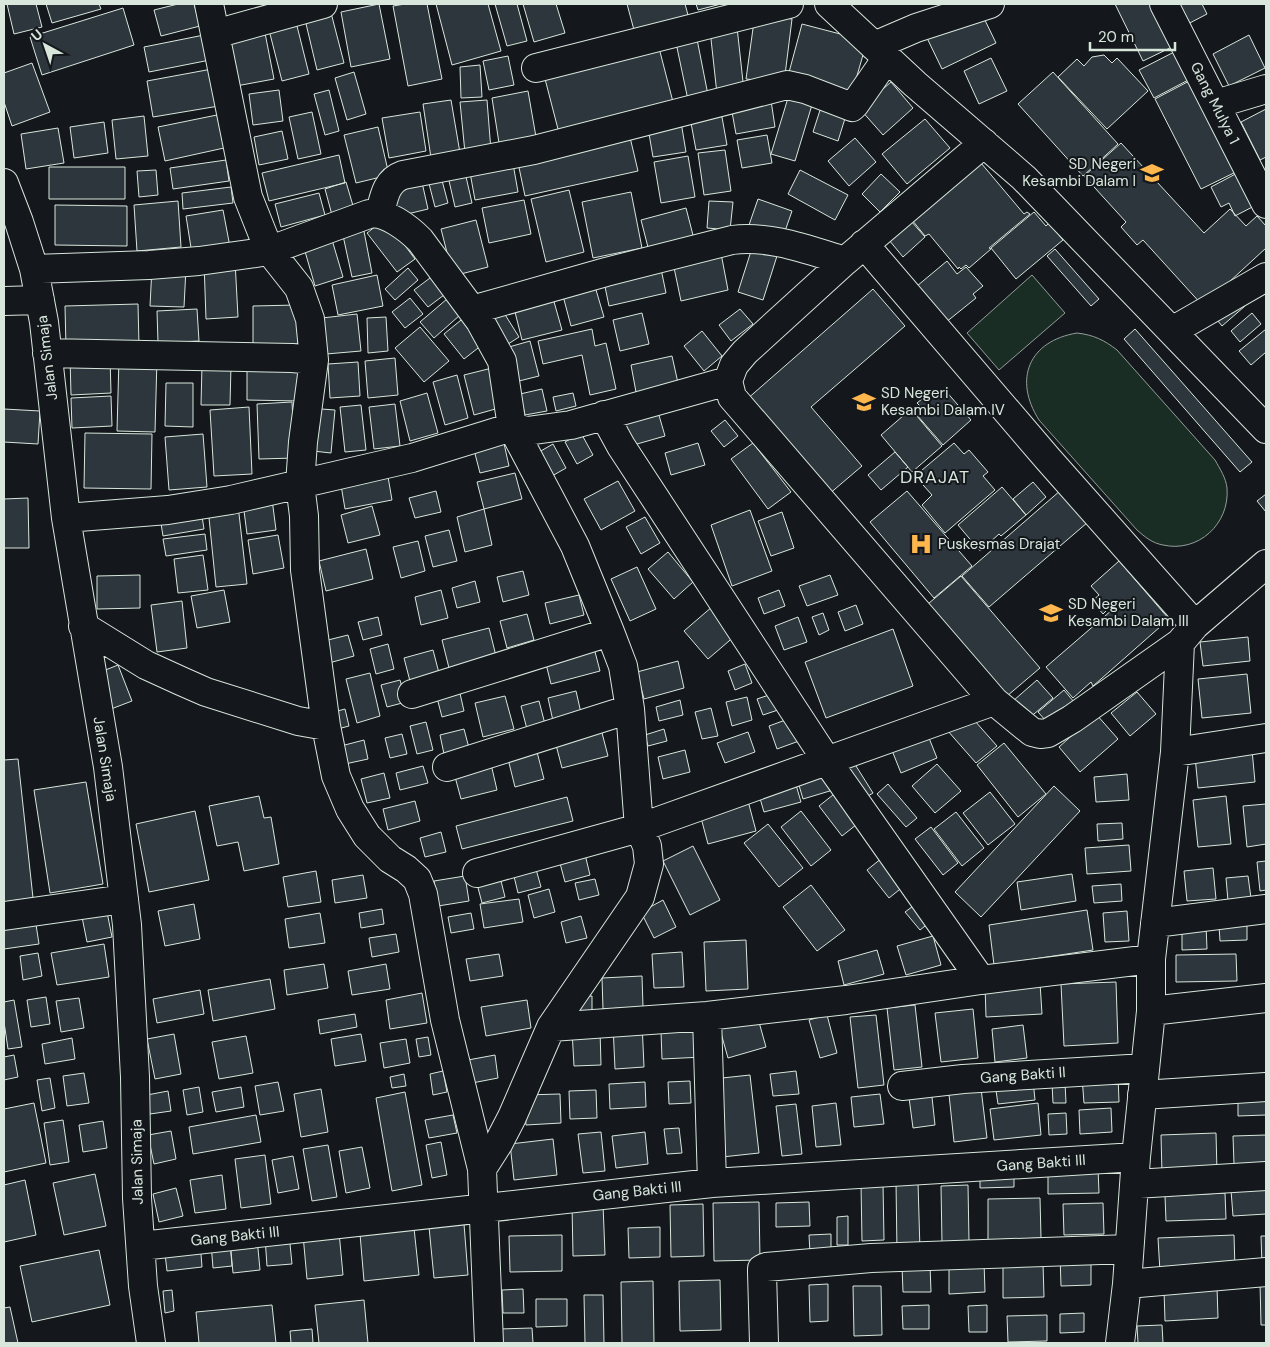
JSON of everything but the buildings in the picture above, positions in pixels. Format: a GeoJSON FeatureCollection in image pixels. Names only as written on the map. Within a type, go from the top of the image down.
{"type":"FeatureCollection","features":[{"type":"Feature","properties":{"kind":"street"},"geometry":{"type":"LineString","coordinates":[[210,4],[248,197],[269,250],[302,294],[310,319],[314,360],[303,442],[300,484],[304,516],[305,570],[326,726],[336,776],[350,809],[367,836],[390,859],[417,878],[422,894],[445,1020],[482,1169],[489,1343]]}},
{"type":"Feature","properties":{"kind":"street"},"geometry":{"type":"LineString","coordinates":[[215,34],[323,4]]}},
{"type":"Feature","properties":{"kind":"street"},"geometry":{"type":"LineString","coordinates":[[536,68],[789,4]]}},
{"type":"Feature","properties":{"kind":"street"},"geometry":{"type":"LineString","coordinates":[[830,4],[881,52],[1024,178],[1266,429]]}},
{"type":"Feature","properties":{"kind":"street"},"geometry":{"type":"LineString","coordinates":[[380,213],[384,196],[391,182],[403,175],[534,150],[787,85],[805,89],[852,107],[881,52],[916,28],[990,4]]}},
{"type":"Feature","properties":{"kind":"street","name":"Gang Mulya 1"},"geometry":{"type":"LineString","coordinates":[[1164,4],[1266,204]]}},
{"type":"Feature","properties":{"kind":"street"},"geometry":{"type":"LineString","coordinates":[[1216,104],[1266,88]]}},
{"type":"Feature","properties":{"kind":"street"},"geometry":{"type":"LineString","coordinates":[[984,143],[854,252],[745,352],[734,365],[728,381],[732,397],[994,701],[1032,732],[1048,733],[1072,719],[1188,634],[1266,564]]}},
{"type":"Feature","properties":{"kind":"street","name":"Jalan Simaja"},"geometry":{"type":"LineString","coordinates":[[4,183],[34,269],[40,300],[66,518],[108,768],[124,899],[135,1077],[136,1198],[143,1286],[151,1343]]}},
{"type":"Feature","properties":{"kind":"street"},"geometry":{"type":"LineString","coordinates":[[34,269],[182,262],[249,254],[269,250],[369,214],[380,213],[409,229],[420,240],[480,321],[502,361],[512,426],[575,546],[623,666],[630,709],[639,828],[647,846],[649,864],[640,898],[551,1027],[512,1117],[482,1169]]}},
{"type":"Feature","properties":{"kind":"street"},"geometry":{"type":"LineString","coordinates":[[472,310],[606,272],[742,238],[854,252],[1048,459],[1188,634],[1151,959],[1151,1011],[1120,1343]]}},
{"type":"Feature","properties":{"kind":"street"},"geometry":{"type":"LineString","coordinates":[[1172,331],[1266,277]]}},
{"type":"Feature","properties":{"kind":"street"},"geometry":{"type":"LineString","coordinates":[[4,301],[40,300]]}},
{"type":"Feature","properties":{"kind":"street"},"geometry":{"type":"LineString","coordinates":[[47,353],[314,360]]}},
{"type":"Feature","properties":{"kind":"street"},"geometry":{"type":"LineString","coordinates":[[66,518],[168,510],[231,500],[412,458],[512,426],[527,431],[540,431],[571,425],[728,381]]}},
{"type":"Feature","properties":{"kind":"street"},"geometry":{"type":"LineString","coordinates":[[604,415],[621,446],[827,761],[980,980]]}},
{"type":"Feature","properties":{"kind":"street"},"geometry":{"type":"LineString","coordinates":[[83,626],[146,665],[206,692],[298,721],[326,726]]}},
{"type":"Feature","properties":{"kind":"street"},"geometry":{"type":"LineString","coordinates":[[412,694],[610,632]]}},
{"type":"Feature","properties":{"kind":"street"},"geometry":{"type":"LineString","coordinates":[[477,872],[639,828],[994,701]]}},
{"type":"Feature","properties":{"kind":"street"},"geometry":{"type":"LineString","coordinates":[[447,767],[630,709]]}},
{"type":"Feature","properties":{"kind":"street"},"geometry":{"type":"LineString","coordinates":[[1175,752],[1266,738]]}},
{"type":"Feature","properties":{"kind":"street"},"geometry":{"type":"LineString","coordinates":[[4,916],[124,899]]}},
{"type":"Feature","properties":{"kind":"street"},"geometry":{"type":"LineString","coordinates":[[1155,923],[1266,909]]}},
{"type":"Feature","properties":{"kind":"street"},"geometry":{"type":"LineString","coordinates":[[551,1027],[707,1016],[846,1000],[980,980],[1151,959]]}},
{"type":"Feature","properties":{"kind":"street"},"geometry":{"type":"LineString","coordinates":[[1151,1011],[1266,998]]}},
{"type":"Feature","properties":{"kind":"street"},"geometry":{"type":"LineString","coordinates":[[707,1016],[712,1183]]}},
{"type":"Feature","properties":{"kind":"street","name":"Gang Bakti II"},"geometry":{"type":"LineString","coordinates":[[902,1086],[963,1079],[1145,1068]]}},
{"type":"Feature","properties":{"kind":"street"},"geometry":{"type":"LineString","coordinates":[[1142,1095],[1266,1087]]}},
{"type":"Feature","properties":{"kind":"street","name":"Gang Bakti III"},"geometry":{"type":"LineString","coordinates":[[141,1246],[712,1183],[1135,1171],[1266,1176]]}},
{"type":"Feature","properties":{"kind":"street"},"geometry":{"type":"LineString","coordinates":[[764,1343],[762,1269],[766,1267],[871,1258],[1130,1249]]}},
{"type":"Feature","properties":{"kind":"street"},"geometry":{"type":"LineString","coordinates":[[1127,1284],[1266,1272]]}},
{"type":"Feature","properties":{"kind":"green space"},"geometry":{"type":"Polygon","coordinates":[[[1032,275],[1065,313],[999,370],[967,333],[1032,275]]]}},
{"type":"Feature","properties":{"kind":"green space"},"geometry":{"type":"Polygon","coordinates":[[[1077,333],[1099,338],[1117,350],[1215,460],[1225,481],[1227,501],[1217,524],[1199,540],[1188,545],[1176,546],[1159,544],[1146,537],[1137,530],[1039,420],[1031,405],[1027,390],[1030,364],[1037,353],[1047,344],[1061,337],[1077,333]]]}},
{"type":"Feature","properties":{"kind":"place","name":"SD Negeri Kesambi Dalam I"},"geometry":{"type":"Point","coordinates":[1152,173]}},
{"type":"Feature","properties":{"kind":"place","name":"SD Negeri Kesambi Dalam IV"},"geometry":{"type":"Point","coordinates":[864,402]}},
{"type":"Feature","properties":{"kind":"place","name":"Puskesmas Drajat"},"geometry":{"type":"Point","coordinates":[921,544]}},
{"type":"Feature","properties":{"kind":"place","name":"SD Negeri Kesambi Dalam III"},"geometry":{"type":"Point","coordinates":[1051,613]}},
{"type":"Feature","properties":{"kind":"district","name":"DRAJAT"},"geometry":{"type":"Point","coordinates":[935,477]}}]}
